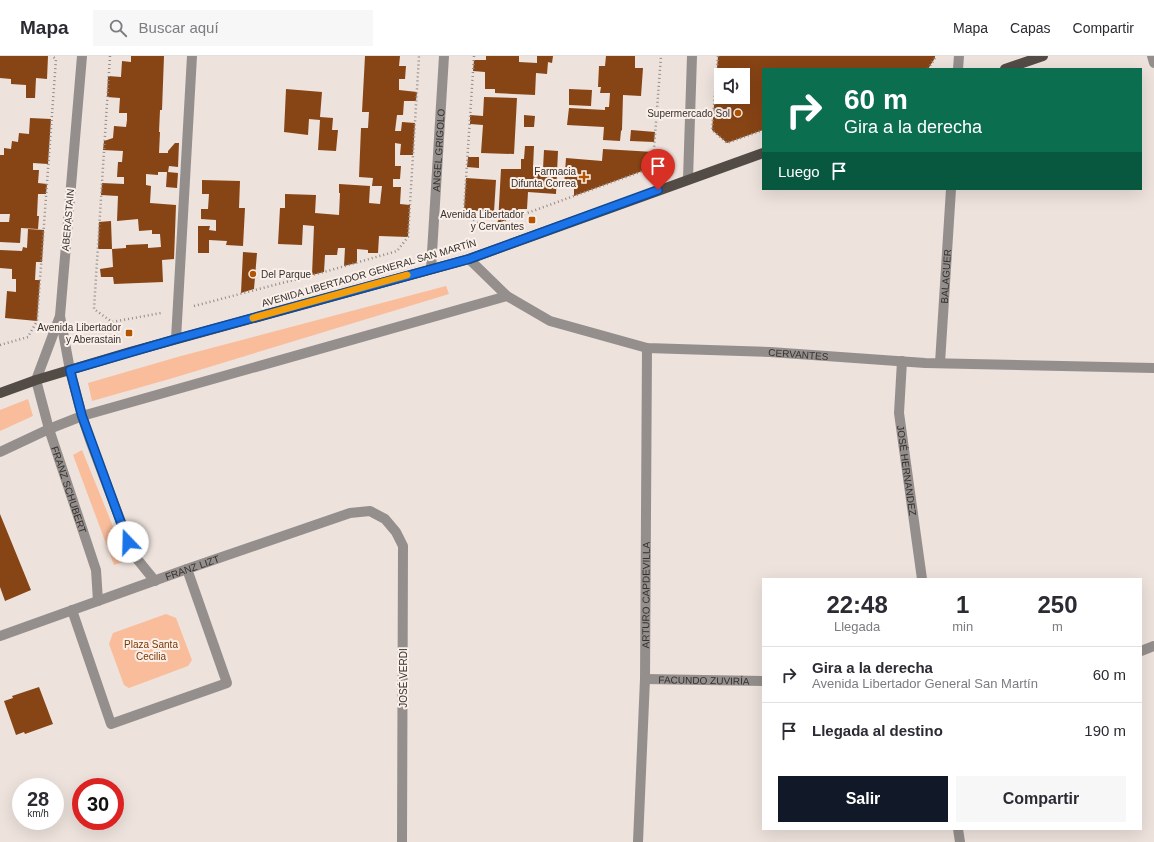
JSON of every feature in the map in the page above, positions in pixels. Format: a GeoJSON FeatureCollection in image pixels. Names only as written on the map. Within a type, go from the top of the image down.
{"type":"FeatureCollection","features":[{"type":"Feature","properties":{"kind":"main road"},"geometry":{"type":"LineString","coordinates":[[1007,68],[1043,56]]}},
{"type":"Feature","properties":{"kind":"main road","name":"AVENIDA LIBERTADOR GENERAL SAN MARTÍN"},"geometry":{"type":"LineString","coordinates":[[0,393],[36,380],[176,339],[431,268],[469,259],[762,153]]}},
{"type":"Feature","properties":{"kind":"street","name":"ABERASTAIN"},"geometry":{"type":"LineString","coordinates":[[36,380],[60,316],[82,56]]}},
{"type":"Feature","properties":{"kind":"street"},"geometry":{"type":"LineString","coordinates":[[176,339],[192,56]]}},
{"type":"Feature","properties":{"kind":"street","name":"ANGEL GRIGOLO"},"geometry":{"type":"LineString","coordinates":[[431,268],[444,56]]}},
{"type":"Feature","properties":{"kind":"street"},"geometry":{"type":"LineString","coordinates":[[688,179],[692,56]]}},
{"type":"Feature","properties":{"kind":"street"},"geometry":{"type":"LineString","coordinates":[[958,68],[959,56]]}},
{"type":"Feature","properties":{"kind":"street"},"geometry":{"type":"LineString","coordinates":[[1152,56],[1154,63]]}},
{"type":"Feature","properties":{"kind":"street","name":"BALAGUER"},"geometry":{"type":"LineString","coordinates":[[940,363],[951,190]]}},
{"type":"Feature","properties":{"kind":"street","name":"CERVANTES"},"geometry":{"type":"LineString","coordinates":[[469,259],[507,296],[550,321],[647,348],[770,352],[940,363],[1154,368]]}},
{"type":"Feature","properties":{"kind":"street"},"geometry":{"type":"LineString","coordinates":[[0,452],[49,429],[82,416],[507,296]]}},
{"type":"Feature","properties":{"kind":"street"},"geometry":{"type":"LineString","coordinates":[[60,316],[70,370],[82,416],[133,554],[155,581]]}},
{"type":"Feature","properties":{"kind":"street","name":"ARTURO CAPDEVILLA"},"geometry":{"type":"LineString","coordinates":[[638,842],[645,679],[647,348]]}},
{"type":"Feature","properties":{"kind":"street","name":"JOSÉ HERNANDEZ"},"geometry":{"type":"LineString","coordinates":[[902,361],[898,413],[922,578]]}},
{"type":"Feature","properties":{"kind":"street","name":"FRANZ SCHUBERT"},"geometry":{"type":"LineString","coordinates":[[36,380],[49,429],[96,570],[98,601]]}},
{"type":"Feature","properties":{"kind":"street","name":"FRANZ LIZT"},"geometry":{"type":"LineString","coordinates":[[0,636],[187,569],[350,513],[370,511],[385,519]]}},
{"type":"Feature","properties":{"kind":"street","name":"JOSÉ VERDI"},"geometry":{"type":"LineString","coordinates":[[385,519],[396,532],[403,546],[402,842]]}},
{"type":"Feature","properties":{"kind":"street"},"geometry":{"type":"LineString","coordinates":[[72,610],[112,724],[227,683],[187,569]]}},
{"type":"Feature","properties":{"kind":"street"},"geometry":{"type":"LineString","coordinates":[[1142,651],[1154,646]]}},
{"type":"Feature","properties":{"kind":"street","name":"FACUNDO ZUVIRÍA"},"geometry":{"type":"LineString","coordinates":[[645,679],[762,681]]}},
{"type":"Feature","properties":{"kind":"street"},"geometry":{"type":"LineString","coordinates":[[958,830],[960,842]]}},
{"type":"Feature","properties":{"kind":"path"},"geometry":{"type":"LineString","coordinates":[[0,345],[28,337],[38,321],[56,59],[52,56]]}},
{"type":"Feature","properties":{"kind":"path"},"geometry":{"type":"LineString","coordinates":[[110,56],[94,309],[112,322],[178,310],[397,251],[408,237],[419,56]]}},
{"type":"Feature","properties":{"kind":"path"},"geometry":{"type":"LineString","coordinates":[[474,56],[464,210],[482,228],[648,169],[653,162],[661,56]]}},
{"type":"Feature","properties":{"kind":"path"},"geometry":{"type":"LineString","coordinates":[[718,56],[712,130],[727,142],[762,130]]}},
{"type":"Feature","properties":{"kind":"path"},"geometry":{"type":"LineString","coordinates":[[929,68],[935,56]]}},
{"type":"Feature","properties":{"kind":"green space"},"geometry":{"type":"Polygon","coordinates":[[[446,286],[449,294],[173,378],[92,401],[88,383],[181,356],[446,286]]]}},
{"type":"Feature","properties":{"kind":"green space"},"geometry":{"type":"Polygon","coordinates":[[[28,399],[33,416],[0,431],[0,410],[28,399]]]}},
{"type":"Feature","properties":{"kind":"green space"},"geometry":{"type":"Polygon","coordinates":[[[82,450],[127,561],[114,565],[73,455],[82,450]]]}},
{"type":"Feature","properties":{"kind":"green space","name":"Plaza Santa Cecilia"},"geometry":{"type":"Polygon","coordinates":[[[166,614],[176,618],[192,660],[188,666],[129,688],[124,685],[109,644],[113,633],[166,614]]]}},
{"type":"Feature","properties":{"kind":"building"},"geometry":{"type":"Polygon","coordinates":[[[0,56],[48,56],[47,79],[36,78],[35,98],[26,98],[26,85],[11,84],[11,79],[0,78],[0,56]]]}},
{"type":"Feature","properties":{"kind":"building"},"geometry":{"type":"Polygon","coordinates":[[[131,56],[164,56],[162,110],[160,110],[159,153],[168,153],[175,143],[179,143],[178,167],[169,166],[168,172],[178,173],[177,188],[166,187],[167,172],[158,172],[158,175],[146,174],[146,185],[151,186],[150,203],[176,205],[174,259],[162,260],[163,282],[114,284],[113,277],[101,277],[100,269],[113,267],[112,249],[126,248],[126,245],[148,244],[148,248],[161,247],[160,234],[152,234],[152,230],[139,231],[138,219],[117,221],[118,196],[101,195],[102,183],[124,184],[124,177],[117,177],[118,162],[122,162],[123,151],[103,150],[104,141],[113,138],[114,126],[126,127],[127,120],[127,113],[119,113],[120,98],[107,97],[108,76],[121,77],[122,61],[131,62],[131,56]]]}},
{"type":"Feature","properties":{"kind":"building"},"geometry":{"type":"Polygon","coordinates":[[[365,56],[400,56],[399,66],[406,66],[405,79],[399,79],[399,90],[417,92],[416,101],[404,101],[403,115],[397,115],[395,131],[401,131],[402,122],[415,123],[413,155],[400,155],[401,144],[395,143],[395,166],[401,166],[400,179],[393,179],[393,187],[401,187],[400,204],[410,205],[408,237],[379,236],[378,253],[368,253],[368,250],[357,249],[357,263],[344,266],[345,248],[338,248],[337,255],[325,255],[324,272],[312,275],[314,226],[303,225],[302,245],[278,244],[280,208],[285,208],[285,194],[316,195],[315,213],[339,215],[339,184],[370,186],[369,203],[380,204],[382,186],[372,186],[373,178],[359,177],[361,128],[368,128],[369,112],[362,112],[365,56]]]}},
{"type":"Feature","properties":{"kind":"building"},"geometry":{"type":"Polygon","coordinates":[[[486,56],[519,56],[519,62],[537,63],[537,56],[553,56],[552,63],[548,62],[547,74],[536,73],[535,95],[495,93],[495,89],[485,89],[485,72],[473,71],[474,60],[486,60],[486,56]]]}},
{"type":"Feature","properties":{"kind":"building"},"geometry":{"type":"Polygon","coordinates":[[[606,56],[635,56],[635,68],[643,68],[641,96],[623,95],[622,130],[620,141],[603,140],[604,127],[567,125],[569,108],[605,110],[605,107],[609,107],[610,93],[600,93],[601,87],[598,87],[599,66],[605,66],[606,56]]]}},
{"type":"Feature","properties":{"kind":"building"},"geometry":{"type":"Polygon","coordinates":[[[718,56],[935,56],[929,68],[762,68],[762,130],[727,143],[712,130],[714,104],[750,104],[750,68],[717,68],[718,56]]]}},
{"type":"Feature","properties":{"kind":"building"},"geometry":{"type":"Polygon","coordinates":[[[286,89],[322,92],[320,117],[333,118],[332,130],[338,130],[336,151],[318,150],[320,120],[309,119],[308,135],[284,132],[286,89]]]}},
{"type":"Feature","properties":{"kind":"building"},"geometry":{"type":"Polygon","coordinates":[[[569,89],[592,90],[591,106],[569,105],[569,89]]]}},
{"type":"Feature","properties":{"kind":"building"},"geometry":{"type":"Polygon","coordinates":[[[484,97],[517,98],[514,154],[481,153],[483,125],[470,124],[470,115],[483,116],[484,97]]]}},
{"type":"Feature","properties":{"kind":"building"},"geometry":{"type":"Polygon","coordinates":[[[524,115],[535,116],[534,127],[524,127],[524,115]]]}},
{"type":"Feature","properties":{"kind":"building"},"geometry":{"type":"Polygon","coordinates":[[[30,118],[51,119],[48,164],[33,163],[33,170],[39,170],[38,183],[47,184],[46,194],[38,194],[38,229],[21,228],[20,243],[0,242],[0,222],[9,222],[10,214],[0,214],[0,155],[4,155],[4,148],[11,149],[12,141],[18,142],[19,133],[29,134],[30,118]]]}},
{"type":"Feature","properties":{"kind":"building"},"geometry":{"type":"Polygon","coordinates":[[[631,130],[655,132],[654,142],[630,141],[631,130]]]}},
{"type":"Feature","properties":{"kind":"building"},"geometry":{"type":"Polygon","coordinates":[[[525,146],[534,146],[533,168],[543,169],[544,150],[558,151],[556,194],[528,192],[527,209],[518,209],[517,216],[498,223],[501,169],[521,169],[521,159],[524,159],[525,146]]]}},
{"type":"Feature","properties":{"kind":"building"},"geometry":{"type":"Polygon","coordinates":[[[603,149],[654,152],[653,162],[648,169],[574,196],[574,186],[564,186],[566,158],[602,161],[603,149]]]}},
{"type":"Feature","properties":{"kind":"building"},"geometry":{"type":"Polygon","coordinates":[[[468,157],[479,157],[479,168],[467,167],[468,157]]]}},
{"type":"Feature","properties":{"kind":"building"},"geometry":{"type":"Polygon","coordinates":[[[466,178],[496,180],[494,212],[464,210],[466,178]]]}},
{"type":"Feature","properties":{"kind":"building"},"geometry":{"type":"Polygon","coordinates":[[[202,180],[240,181],[239,208],[245,208],[243,246],[226,245],[227,241],[209,240],[209,253],[198,253],[198,226],[210,226],[209,230],[216,231],[216,220],[201,219],[201,209],[208,209],[209,194],[202,194],[202,180]]]}},
{"type":"Feature","properties":{"kind":"building"},"geometry":{"type":"Polygon","coordinates":[[[111,221],[112,249],[98,249],[99,222],[111,221]]]}},
{"type":"Feature","properties":{"kind":"building"},"geometry":{"type":"Polygon","coordinates":[[[28,229],[44,230],[42,262],[36,262],[35,280],[40,280],[37,321],[5,318],[7,291],[16,292],[16,279],[12,279],[12,269],[0,268],[0,250],[22,251],[23,247],[27,248],[28,229]]]}},
{"type":"Feature","properties":{"kind":"building"},"geometry":{"type":"Polygon","coordinates":[[[243,252],[257,253],[254,289],[241,293],[243,252]]]}},
{"type":"Feature","properties":{"kind":"building"},"geometry":{"type":"Polygon","coordinates":[[[0,514],[31,590],[5,601],[0,587],[0,514]]]}},
{"type":"Feature","properties":{"kind":"building"},"geometry":{"type":"Polygon","coordinates":[[[39,687],[53,724],[25,734],[24,732],[16,735],[4,701],[13,698],[12,696],[39,687]]]}},
{"type":"Feature","properties":{"kind":"slow traffic"},"geometry":{"type":"LineString","coordinates":[[253,318],[407,275]]}},
{"type":"Feature","properties":{"kind":"place","name":"Supermercado Sol"},"geometry":{"type":"Point","coordinates":[738,113]}},
{"type":"Feature","properties":{"kind":"place","name":"Farmacia Difunta Correa"},"geometry":{"type":"Point","coordinates":[584,177]}},
{"type":"Feature","properties":{"kind":"place","name":"Avenida Libertador y Cervantes"},"geometry":{"type":"Point","coordinates":[532,220]}},
{"type":"Feature","properties":{"kind":"place","name":"Del Parque"},"geometry":{"type":"Point","coordinates":[253,274]}},
{"type":"Feature","properties":{"kind":"place","name":"Avenida Libertador y Aberastain"},"geometry":{"type":"Point","coordinates":[129,333]}},
{"type":"Feature","properties":{"kind":"route"},"geometry":{"type":"LineString","coordinates":[[128,542],[82,416],[70,370],[431,268],[469,259],[658,190]]}}]}
